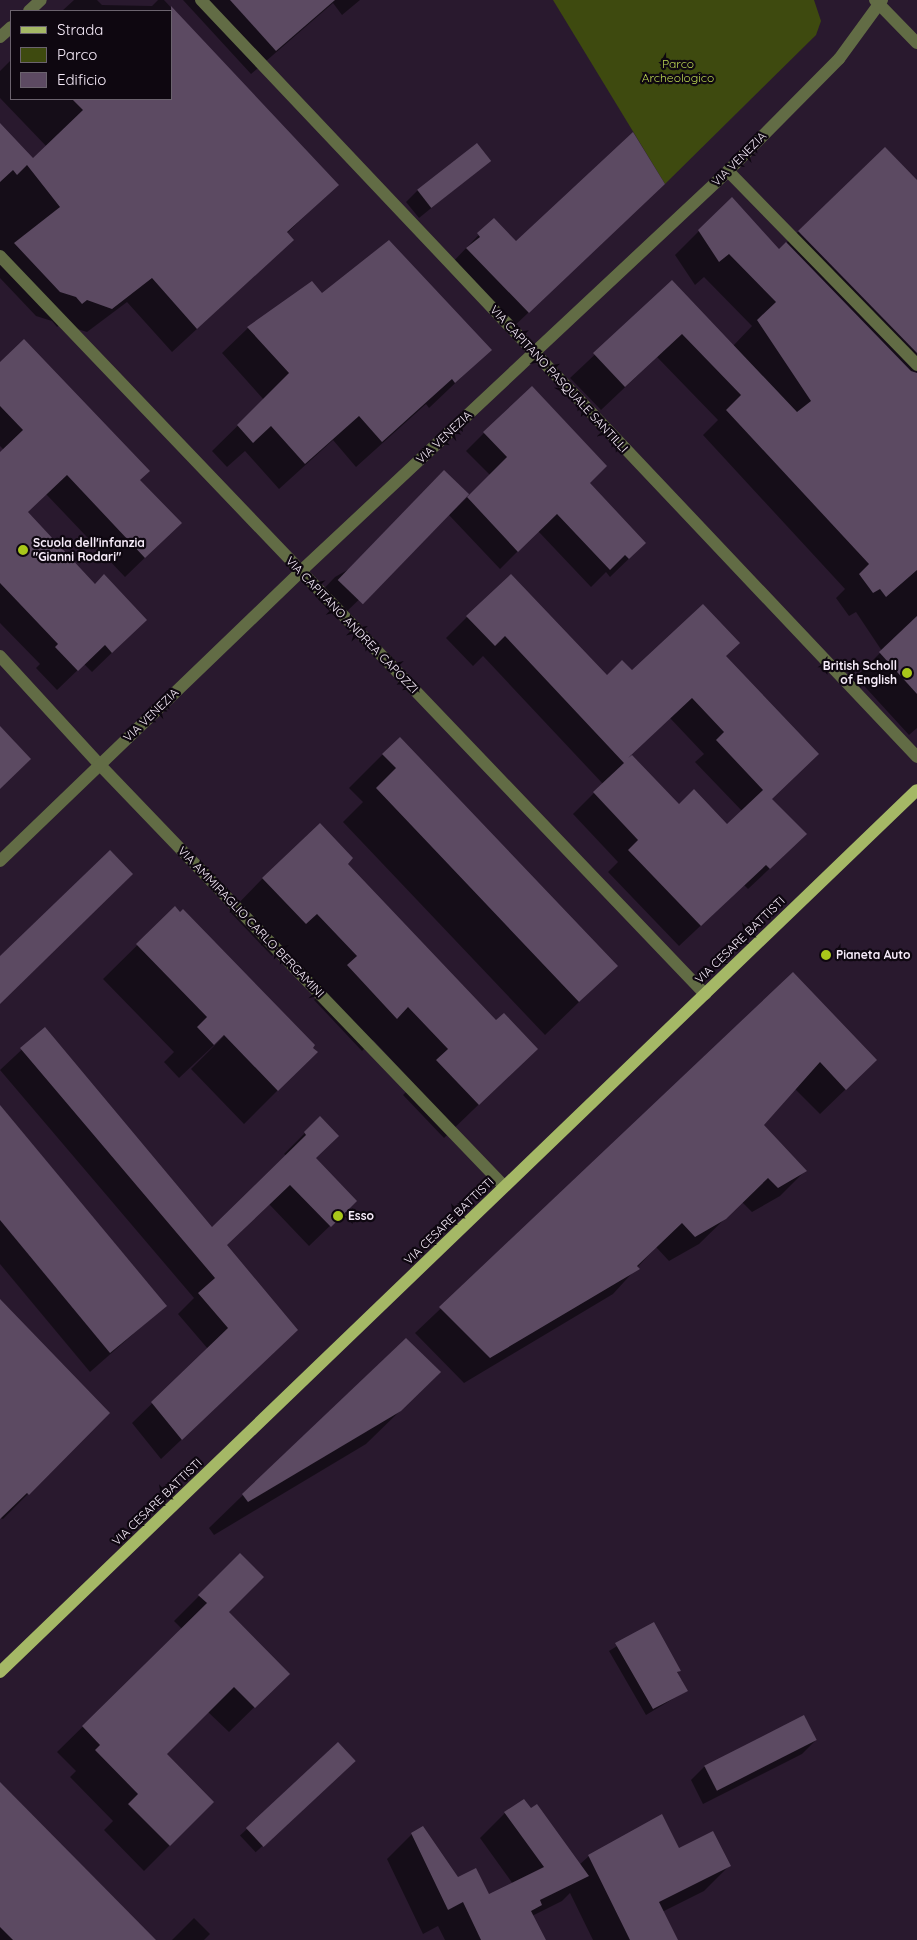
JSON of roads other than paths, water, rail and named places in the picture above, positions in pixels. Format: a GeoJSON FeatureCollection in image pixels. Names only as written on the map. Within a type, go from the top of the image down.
{"type":"FeatureCollection","features":[{"type":"Feature","properties":{"kind":"main road","name":"VIA CESARE BATTISTI"},"geometry":{"type":"LineString","coordinates":[[0,1672],[917,790]]}},
{"type":"Feature","properties":{"kind":"street"},"geometry":{"type":"LineString","coordinates":[[30,10],[41,0]]}},
{"type":"Feature","properties":{"kind":"street","name":"VIA CAPITANO PASQUALE SANTILLI"},"geometry":{"type":"LineString","coordinates":[[201,0],[917,757]]}},
{"type":"Feature","properties":{"kind":"street"},"geometry":{"type":"LineString","coordinates":[[879,1],[917,43]]}},
{"type":"Feature","properties":{"kind":"street","name":"VIA VENEZIA"},"geometry":{"type":"LineString","coordinates":[[0,861],[301,571],[728,171],[839,59],[879,1]]}},
{"type":"Feature","properties":{"kind":"street"},"geometry":{"type":"LineString","coordinates":[[0,37],[10,28]]}},
{"type":"Feature","properties":{"kind":"street"},"geometry":{"type":"LineString","coordinates":[[728,171],[917,365]]}},
{"type":"Feature","properties":{"kind":"street","name":"VIA CAPITANO ANDREA CAPOZZI"},"geometry":{"type":"LineString","coordinates":[[0,256],[704,994]]}},
{"type":"Feature","properties":{"kind":"street","name":"VIA AMMIRAGLIO CARLO BERGAMINI"},"geometry":{"type":"LineString","coordinates":[[0,656],[99,764],[504,1186]]}},
{"type":"Feature","properties":{"kind":"place","name":"Scuola dell'infanzia \"Gianni Rodari\""},"geometry":{"type":"Point","coordinates":[23,550]}},
{"type":"Feature","properties":{"kind":"place","name":"British Scholl of English"},"geometry":{"type":"Point","coordinates":[907,673]}},
{"type":"Feature","properties":{"kind":"place","name":"Pianeta Auto"},"geometry":{"type":"Point","coordinates":[826,955]}},
{"type":"Feature","properties":{"kind":"place","name":"Esso"},"geometry":{"type":"Point","coordinates":[338,1216]}},
{"type":"Feature","properties":{"kind":"park label","name":"Parco Archeologico"},"geometry":{"type":"Point","coordinates":[678,71]}}]}
